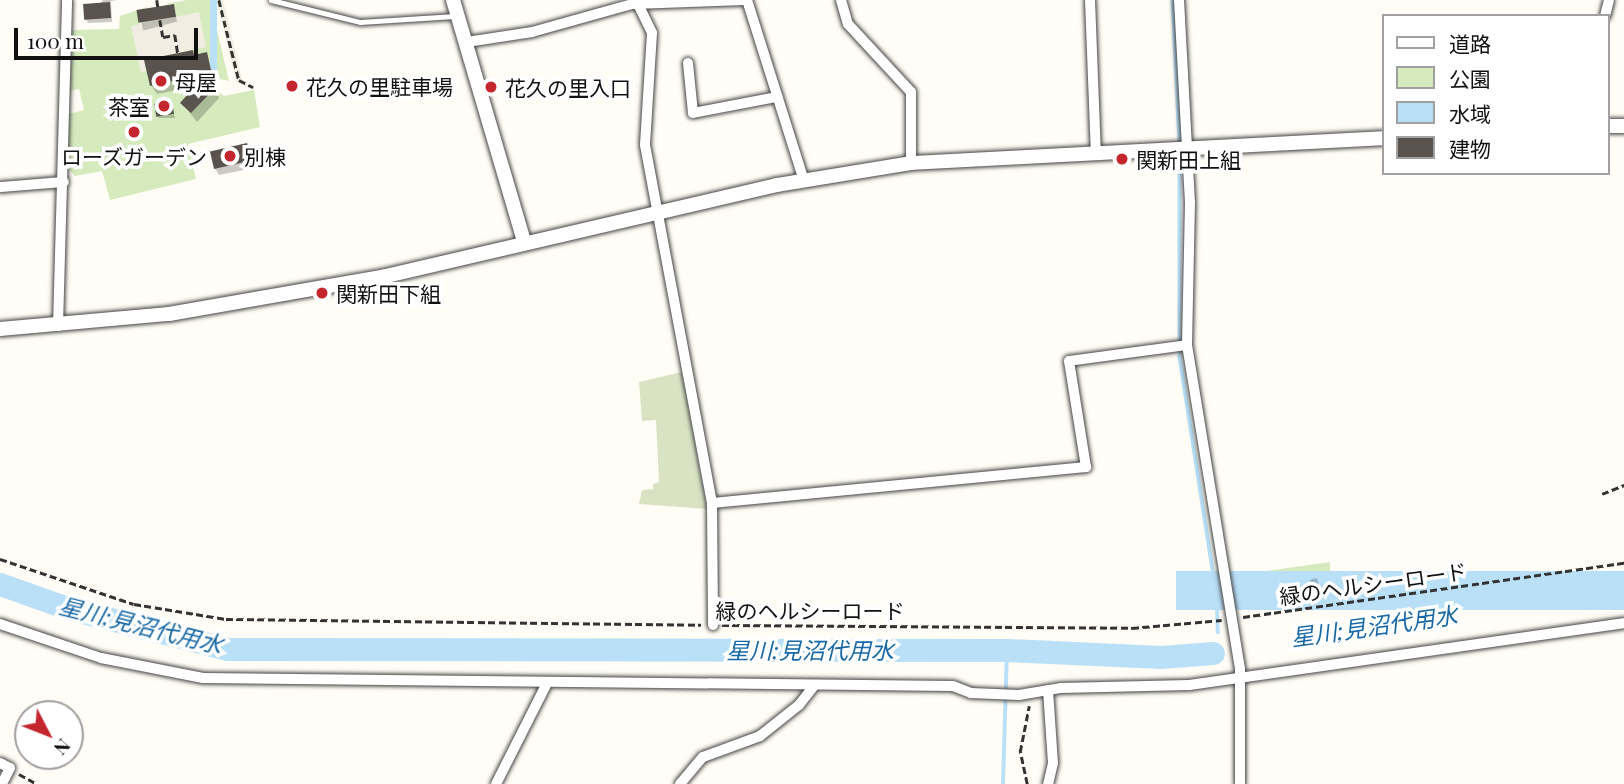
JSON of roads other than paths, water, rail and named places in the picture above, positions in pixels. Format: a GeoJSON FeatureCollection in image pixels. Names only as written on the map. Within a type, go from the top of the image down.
{"type":"FeatureCollection","features":[{"type":"Feature","properties":{"kind":"street"},"geometry":{"type":"LineString","coordinates":[[58,326],[67,0]]}},
{"type":"Feature","properties":{"kind":"street"},"geometry":{"type":"LineString","coordinates":[[453,0],[524,241]]}},
{"type":"Feature","properties":{"kind":"street"},"geometry":{"type":"LineString","coordinates":[[467,42],[532,32],[638,4],[746,0],[804,181]]}},
{"type":"Feature","properties":{"kind":"street"},"geometry":{"type":"LineString","coordinates":[[841,0],[848,24],[911,92],[911,163]]}},
{"type":"Feature","properties":{"kind":"street"},"geometry":{"type":"LineString","coordinates":[[1090,0],[1096,154]]}},
{"type":"Feature","properties":{"kind":"street"},"geometry":{"type":"LineString","coordinates":[[1179,0],[1190,202],[1187,345],[1240,674],[1240,784]]}},
{"type":"Feature","properties":{"kind":"street"},"geometry":{"type":"LineString","coordinates":[[638,4],[652,33],[645,145],[712,503],[713,625]]}},
{"type":"Feature","properties":{"kind":"street"},"geometry":{"type":"LineString","coordinates":[[688,63],[693,113],[777,97]]}},
{"type":"Feature","properties":{"kind":"street"},"geometry":{"type":"LineString","coordinates":[[0,329],[58,326],[169,314],[386,276],[524,241],[804,181],[911,163],[1382,138]]}},
{"type":"Feature","properties":{"kind":"street"},"geometry":{"type":"LineString","coordinates":[[0,187],[64,182]]}},
{"type":"Feature","properties":{"kind":"street"},"geometry":{"type":"LineString","coordinates":[[712,503],[1086,467],[1069,361],[1187,345]]}},
{"type":"Feature","properties":{"kind":"street"},"geometry":{"type":"LineString","coordinates":[[0,624],[101,658],[203,678],[546,685],[953,686],[988,695],[1024,699],[1048,690],[1157,687],[1624,623]]}},
{"type":"Feature","properties":{"kind":"street"},"geometry":{"type":"LineString","coordinates":[[496,784],[546,685]]}},
{"type":"Feature","properties":{"kind":"street"},"geometry":{"type":"LineString","coordinates":[[680,784],[703,757],[760,736],[799,705],[813,687]]}},
{"type":"Feature","properties":{"kind":"street"},"geometry":{"type":"LineString","coordinates":[[1048,690],[1053,763],[1048,784]]}},
{"type":"Feature","properties":{"kind":"street"},"geometry":{"type":"LineString","coordinates":[[2,784],[5,766]]}},
{"type":"Feature","properties":{"kind":"lane"},"geometry":{"type":"LineString","coordinates":[[271,0],[360,22],[458,16]]}},
{"type":"Feature","properties":{"kind":"water"},"geometry":{"type":"Polygon","coordinates":[[[210,0],[217,0],[217,83],[210,83],[210,0]]]}},
{"type":"Feature","properties":{"kind":"water"},"geometry":{"type":"Polygon","coordinates":[[[1176,571],[1624,571],[1624,610],[1176,610],[1176,571]]]}},
{"type":"Feature","properties":{"kind":"waterway"},"geometry":{"type":"LineString","coordinates":[[1173,0],[1180,145]]}},
{"type":"Feature","properties":{"kind":"waterway"},"geometry":{"type":"LineString","coordinates":[[1180,153],[1180,357],[1217,595],[1218,632]]}},
{"type":"Feature","properties":{"kind":"waterway","name":"星川;見沼代用水"},"geometry":{"type":"LineString","coordinates":[[0,584],[67,608],[228,649],[1007,650],[1161,657],[1213,653]]}},
{"type":"Feature","properties":{"kind":"waterway"},"geometry":{"type":"LineString","coordinates":[[1003,784],[1007,650]]}},
{"type":"Feature","properties":{"kind":"place","name":"母屋"},"geometry":{"type":"Point","coordinates":[161,81]}},
{"type":"Feature","properties":{"kind":"place","name":"花久の里駐車場"},"geometry":{"type":"Point","coordinates":[292,86]}},
{"type":"Feature","properties":{"kind":"place","name":"花久の里入口"},"geometry":{"type":"Point","coordinates":[491,87]}},
{"type":"Feature","properties":{"kind":"place","name":"茶室"},"geometry":{"type":"Point","coordinates":[164,106]}},
{"type":"Feature","properties":{"kind":"place","name":"ローズガーデン"},"geometry":{"type":"Point","coordinates":[134,132]}},
{"type":"Feature","properties":{"kind":"place","name":"別棟"},"geometry":{"type":"Point","coordinates":[230,156]}},
{"type":"Feature","properties":{"kind":"place","name":"関新田上組"},"geometry":{"type":"Point","coordinates":[1122,159]}},
{"type":"Feature","properties":{"kind":"place","name":"関新田下組"},"geometry":{"type":"Point","coordinates":[322,293]}}]}
